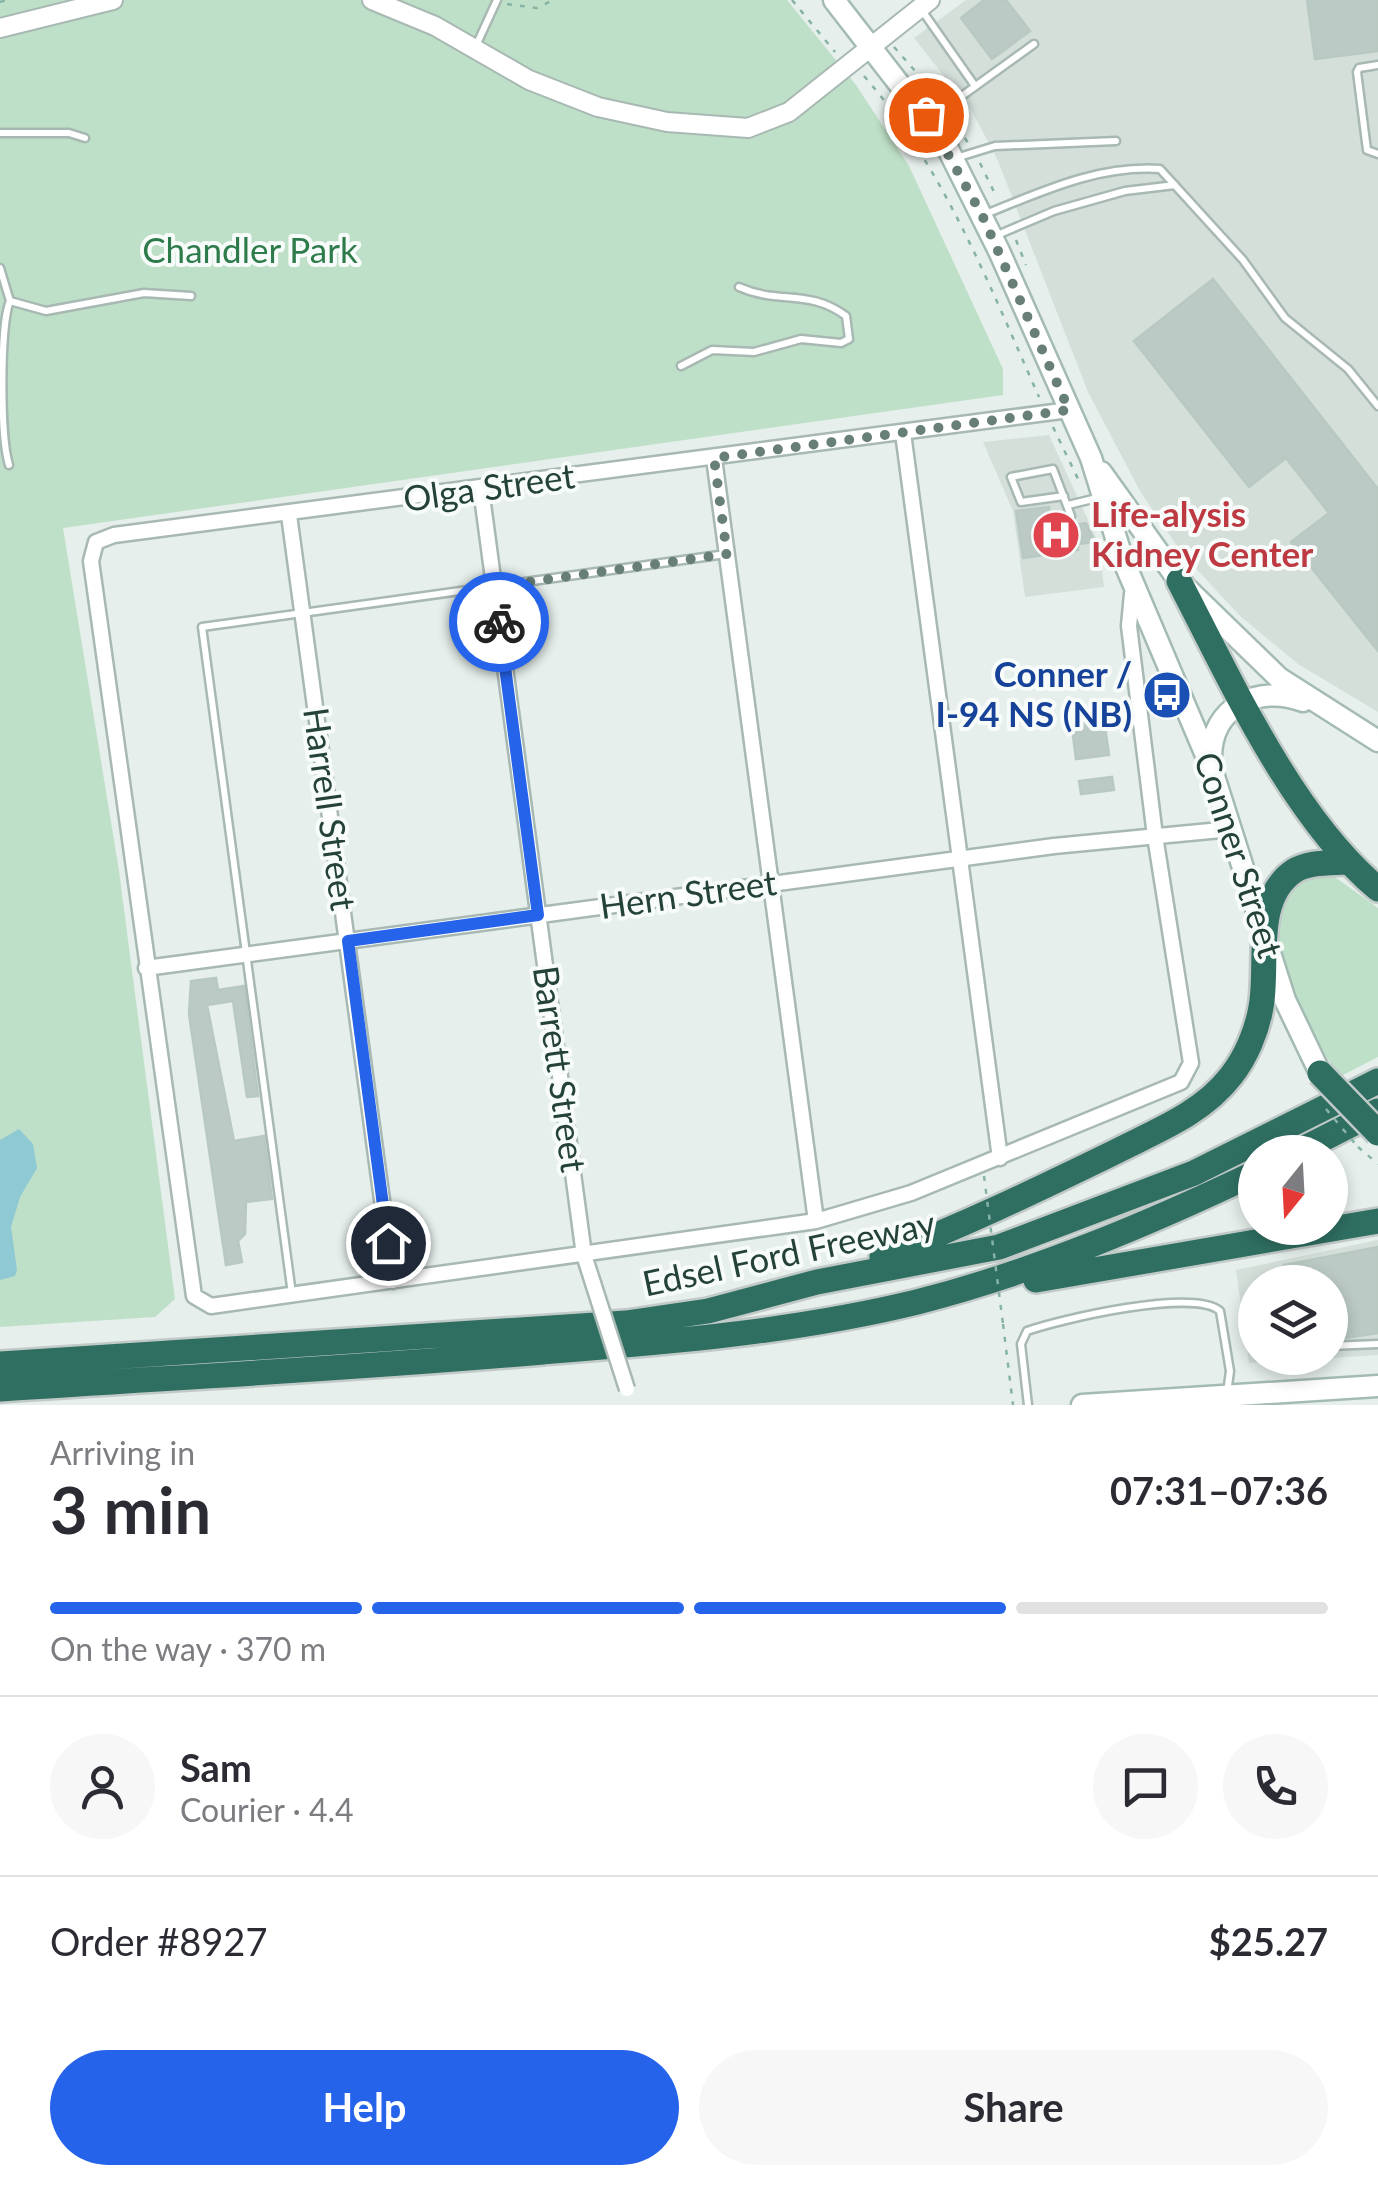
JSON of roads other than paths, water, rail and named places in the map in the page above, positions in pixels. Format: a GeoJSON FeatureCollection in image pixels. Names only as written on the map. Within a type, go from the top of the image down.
{"type":"FeatureCollection","features":[{"type":"Feature","properties":{"kind":"highway"},"geometry":{"type":"LineString","coordinates":[[1179,581],[1242,700],[1345,862],[1378,889]]}},
{"type":"Feature","properties":{"kind":"highway"},"geometry":{"type":"LineString","coordinates":[[817,1282],[956,1229],[1198,1108],[1230,1078],[1252,1038],[1262,998],[1265,936],[1273,894],[1281,882],[1304,866],[1345,862]]}},
{"type":"Feature","properties":{"kind":"highway"},"geometry":{"type":"LineString","coordinates":[[1320,1073],[1372,1140]]}},
{"type":"Feature","properties":{"kind":"highway","name":"Edsel Ford Freeway"},"geometry":{"type":"LineString","coordinates":[[0,1364],[626,1322],[708,1312],[817,1282],[999,1247],[1050,1230],[1194,1174],[1378,1081]]}},
{"type":"Feature","properties":{"kind":"highway"},"geometry":{"type":"LineString","coordinates":[[1331,1135],[1378,1111]]}},
{"type":"Feature","properties":{"kind":"highway","name":"Edsel Ford Freeway"},"geometry":{"type":"LineString","coordinates":[[0,1388],[445,1361],[705,1339],[918,1302],[1057,1260],[1238,1180]]}},
{"type":"Feature","properties":{"kind":"highway"},"geometry":{"type":"LineString","coordinates":[[918,1302],[1378,1221]]}},
{"type":"Feature","properties":{"kind":"main road","name":"Conner Street"},"geometry":{"type":"LineString","coordinates":[[834,0],[878,42],[938,113],[964,155],[1002,233],[1069,410],[1092,458],[1095,498],[1211,767],[1285,1000],[1320,1073]]}},
{"type":"Feature","properties":{"kind":"main road"},"geometry":{"type":"LineString","coordinates":[[1092,458],[1179,581],[1280,678],[1378,742]]}},
{"type":"Feature","properties":{"kind":"main road"},"geometry":{"type":"LineString","coordinates":[[1211,767],[1213,736],[1226,714],[1242,700],[1285,695],[1341,719]]}},
{"type":"Feature","properties":{"kind":"main road"},"geometry":{"type":"LineString","coordinates":[[1082,1405],[1263,1400],[1378,1386]]}},
{"type":"Feature","properties":{"kind":"street"},"geometry":{"type":"LineString","coordinates":[[0,28],[113,0]]}},
{"type":"Feature","properties":{"kind":"street"},"geometry":{"type":"LineString","coordinates":[[372,0],[475,49],[529,80],[598,106],[712,126],[748,128],[771,122],[925,4]]}},
{"type":"Feature","properties":{"kind":"street","name":"Olga Street"},"geometry":{"type":"LineString","coordinates":[[146,968],[91,562],[92,550],[103,538],[1069,410]]}},
{"type":"Feature","properties":{"kind":"street"},"geometry":{"type":"LineString","coordinates":[[903,432],[1000,1158]]}},
{"type":"Feature","properties":{"kind":"street"},"geometry":{"type":"LineString","coordinates":[[714,458],[816,1221]]}},
{"type":"Feature","properties":{"kind":"street","name":"Barrett Street"},"geometry":{"type":"LineString","coordinates":[[481,489],[584,1254],[632,1405]]}},
{"type":"Feature","properties":{"kind":"street","name":"Harrell Street"},"geometry":{"type":"LineString","coordinates":[[290,515],[393,1281]]}},
{"type":"Feature","properties":{"kind":"street"},"geometry":{"type":"LineString","coordinates":[[146,968],[190,1273],[199,1302],[211,1306],[816,1221],[911,1194],[1181,1082],[1189,1073],[1130,626],[1134,604],[1122,557]]}},
{"type":"Feature","properties":{"kind":"street","name":"Hern Street"},"geometry":{"type":"LineString","coordinates":[[146,968],[960,859],[1231,830]]}},
{"type":"Feature","properties":{"kind":"lane"},"geometry":{"type":"LineString","coordinates":[[475,49],[497,1]]}},
{"type":"Feature","properties":{"kind":"lane"},"geometry":{"type":"LineString","coordinates":[[925,4],[976,86]]}},
{"type":"Feature","properties":{"kind":"lane"},"geometry":{"type":"LineString","coordinates":[[938,113],[1034,44]]}},
{"type":"Feature","properties":{"kind":"lane"},"geometry":{"type":"LineString","coordinates":[[1378,65],[1359,68],[1357,72],[1367,150],[1378,154]]}},
{"type":"Feature","properties":{"kind":"lane"},"geometry":{"type":"LineString","coordinates":[[0,133],[69,133],[85,138]]}},
{"type":"Feature","properties":{"kind":"lane"},"geometry":{"type":"LineString","coordinates":[[964,155],[1116,142]]}},
{"type":"Feature","properties":{"kind":"lane"},"geometry":{"type":"LineString","coordinates":[[992,211],[1125,166],[1160,169],[1243,260],[1285,318],[1348,370],[1378,406]]}},
{"type":"Feature","properties":{"kind":"lane"},"geometry":{"type":"LineString","coordinates":[[1002,233],[1125,191],[1175,185]]}},
{"type":"Feature","properties":{"kind":"lane"},"geometry":{"type":"LineString","coordinates":[[0,268],[10,301]]}},
{"type":"Feature","properties":{"kind":"lane"},"geometry":{"type":"LineString","coordinates":[[681,366],[712,350],[754,352],[801,339],[841,343],[849,339],[846,316],[824,301],[809,296],[761,297],[739,287]]}},
{"type":"Feature","properties":{"kind":"lane"},"geometry":{"type":"LineString","coordinates":[[10,301],[46,311],[144,293],[191,296]]}},
{"type":"Feature","properties":{"kind":"lane"},"geometry":{"type":"LineString","coordinates":[[9,465],[2,442],[0,335],[2,310],[10,301]]}},
{"type":"Feature","properties":{"kind":"lane"},"geometry":{"type":"LineString","coordinates":[[1071,516],[1066,500],[1053,469],[1011,477],[1021,502],[1066,500],[1095,498]]}},
{"type":"Feature","properties":{"kind":"lane"},"geometry":{"type":"LineString","coordinates":[[292,1295],[202,627],[727,554]]}},
{"type":"Feature","properties":{"kind":"lane"},"geometry":{"type":"LineString","coordinates":[[1028,1405],[1021,1344],[1027,1330],[1122,1308],[1206,1303],[1220,1311],[1230,1371],[1227,1401]]}},
{"type":"Feature","properties":{"kind":"lane"},"geometry":{"type":"LineString","coordinates":[[1348,1345],[1378,1344]]}},
{"type":"Feature","properties":{"kind":"water"},"geometry":{"type":"Polygon","coordinates":[[[19,1129],[33,1144],[37,1168],[20,1197],[11,1227],[17,1270],[15,1276],[0,1280],[0,1140],[19,1129]]]}},
{"type":"Feature","properties":{"kind":"place","name":"Life-alysis Kidney Center"},"geometry":{"type":"Point","coordinates":[1056,535]}},
{"type":"Feature","properties":{"kind":"place","name":"Conner / I-94 NS (NB)"},"geometry":{"type":"Point","coordinates":[1167,695]}},
{"type":"Feature","properties":{"kind":"park label","name":"Chandler Park"},"geometry":{"type":"Point","coordinates":[250,251]}}]}
